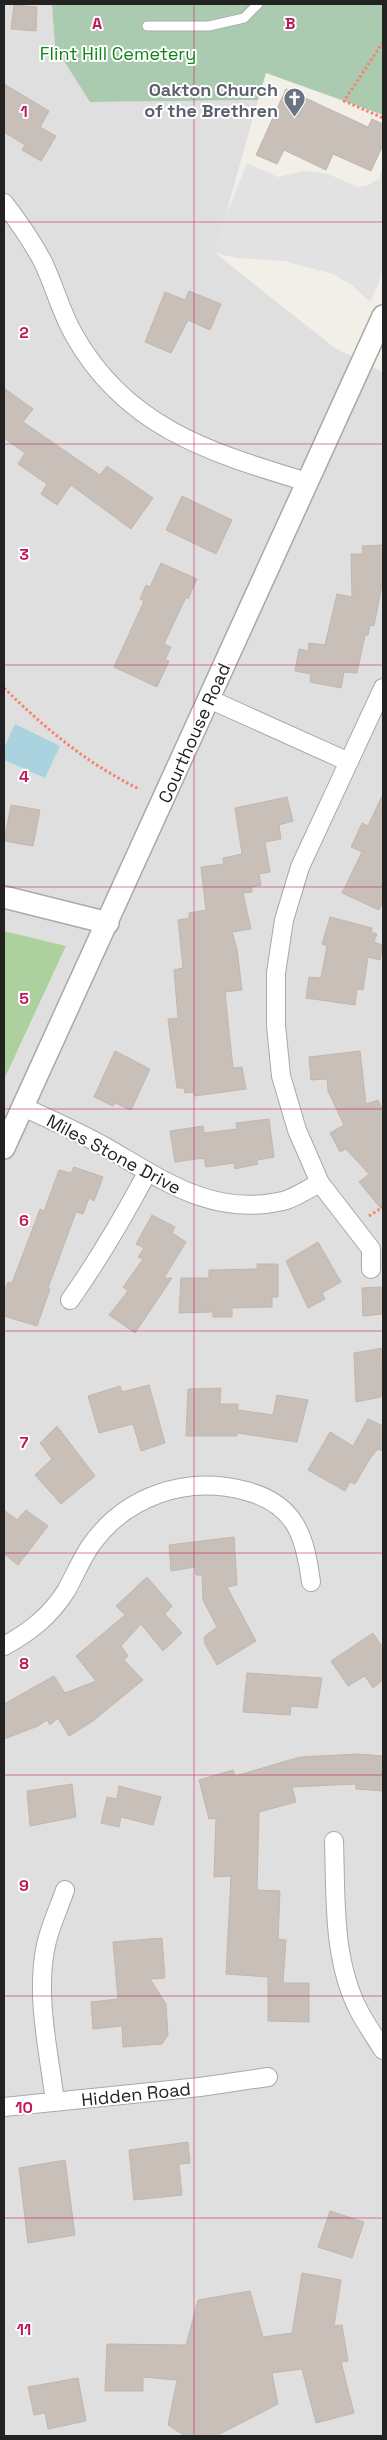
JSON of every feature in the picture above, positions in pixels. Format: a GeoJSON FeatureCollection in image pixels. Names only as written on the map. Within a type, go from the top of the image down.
{"type":"FeatureCollection","features":[{"type":"Feature","properties":{"kind":"street"},"geometry":{"type":"LineString","coordinates":[[4,203],[29,237],[74,335],[96,368],[123,396],[156,423],[193,444],[226,457],[307,482]]}},
{"type":"Feature","properties":{"kind":"street","name":"Courthouse Road"},"geometry":{"type":"LineString","coordinates":[[4,1148],[383,316]]}},
{"type":"Feature","properties":{"kind":"street"},"geometry":{"type":"LineString","coordinates":[[371,1270],[371,1249],[320,1183],[297,1130],[281,1076],[276,1025],[276,973],[284,920],[300,867],[383,688]]}},
{"type":"Feature","properties":{"kind":"street"},"geometry":{"type":"LineString","coordinates":[[209,699],[349,762]]}},
{"type":"Feature","properties":{"kind":"street"},"geometry":{"type":"LineString","coordinates":[[4,896],[108,923]]}},
{"type":"Feature","properties":{"kind":"street","name":"Miles Stone Drive"},"geometry":{"type":"LineString","coordinates":[[23,1107],[75,1130],[147,1173],[186,1193],[221,1202],[249,1204],[284,1201],[320,1183]]}},
{"type":"Feature","properties":{"kind":"street"},"geometry":{"type":"LineString","coordinates":[[70,1300],[110,1241],[147,1173]]}},
{"type":"Feature","properties":{"kind":"street"},"geometry":{"type":"LineString","coordinates":[[4,1646],[38,1624],[55,1608],[100,1533],[122,1512],[156,1493],[174,1488],[197,1485],[225,1486],[248,1491],[271,1501],[285,1512],[300,1531],[306,1548],[311,1582]]}},
{"type":"Feature","properties":{"kind":"street"},"geometry":{"type":"LineString","coordinates":[[334,1841],[337,1932],[345,1974],[358,2010],[383,2050]]}},
{"type":"Feature","properties":{"kind":"street"},"geometry":{"type":"LineString","coordinates":[[55,2102],[42,1972],[46,1944],[65,1890]]}},
{"type":"Feature","properties":{"kind":"street","name":"Hidden Road"},"geometry":{"type":"LineString","coordinates":[[4,2107],[268,2077]]}},
{"type":"Feature","properties":{"kind":"lane"},"geometry":{"type":"LineString","coordinates":[[147,26],[210,26],[244,18],[258,4]]}},
{"type":"Feature","properties":{"kind":"path"},"geometry":{"type":"LineString","coordinates":[[383,42],[344,101],[383,118]]}},
{"type":"Feature","properties":{"kind":"path"},"geometry":{"type":"LineString","coordinates":[[4,688],[60,739],[103,771],[139,789]]}},
{"type":"Feature","properties":{"kind":"path"},"geometry":{"type":"LineString","coordinates":[[368,1216],[383,1206]]}},
{"type":"Feature","properties":{"kind":"shaded area"},"geometry":{"type":"Polygon","coordinates":[[[4,4],[52,4],[55,47],[90,102],[258,100],[215,253],[335,348],[383,372],[383,2436],[4,2436],[4,1081],[66,946],[4,931],[4,4]]]}},
{"type":"Feature","properties":{"kind":"shaded area"},"geometry":{"type":"Polygon","coordinates":[[[247,163],[278,177],[303,171],[315,172],[328,174],[358,187],[369,185],[379,178],[383,167],[383,265],[380,280],[370,302],[353,286],[333,274],[284,261],[237,258],[215,253],[221,227],[247,163]]]}},
{"type":"Feature","properties":{"kind":"green space","name":"Flint Hill Cemetery"},"geometry":{"type":"Polygon","coordinates":[[[52,4],[383,4],[383,115],[266,73],[258,100],[90,102],[55,47],[52,4]]]}},
{"type":"Feature","properties":{"kind":"green space"},"geometry":{"type":"Polygon","coordinates":[[[4,931],[66,946],[4,1080],[4,931]]]}},
{"type":"Feature","properties":{"kind":"water"},"geometry":{"type":"Polygon","coordinates":[[[15,724],[60,746],[45,778],[4,760],[4,748],[15,724]]]}},
{"type":"Feature","properties":{"kind":"building"},"geometry":{"type":"Polygon","coordinates":[[[14,5],[37,7],[36,31],[11,29],[14,5]]]}},
{"type":"Feature","properties":{"kind":"building"},"geometry":{"type":"Polygon","coordinates":[[[4,84],[49,111],[40,127],[56,136],[41,161],[22,150],[25,145],[4,132],[4,84]]]}},
{"type":"Feature","properties":{"kind":"building"},"geometry":{"type":"Polygon","coordinates":[[[286,89],[368,127],[372,119],[383,124],[383,145],[371,171],[333,154],[326,170],[284,150],[277,164],[256,155],[286,89]]]}},
{"type":"Feature","properties":{"kind":"building"},"geometry":{"type":"Polygon","coordinates":[[[189,291],[221,304],[210,330],[188,320],[171,353],[145,342],[165,292],[185,300],[189,291]]]}},
{"type":"Feature","properties":{"kind":"building"},"geometry":{"type":"Polygon","coordinates":[[[4,388],[33,409],[23,422],[100,475],[107,466],[153,498],[131,529],[71,485],[57,505],[41,494],[47,484],[18,464],[25,453],[4,438],[4,388]]]}},
{"type":"Feature","properties":{"kind":"building"},"geometry":{"type":"Polygon","coordinates":[[[182,496],[232,520],[216,554],[166,530],[182,496]]]}},
{"type":"Feature","properties":{"kind":"building"},"geometry":{"type":"Polygon","coordinates":[[[383,545],[383,580],[374,626],[370,625],[368,635],[365,635],[357,673],[344,672],[341,688],[310,682],[311,674],[295,671],[299,649],[308,651],[309,643],[325,645],[337,594],[352,597],[351,554],[363,554],[362,546],[383,545]]]}},
{"type":"Feature","properties":{"kind":"building"},"geometry":{"type":"Polygon","coordinates":[[[161,563],[197,579],[188,599],[186,597],[164,644],[171,647],[165,660],[169,661],[157,687],[114,667],[144,601],[140,599],[146,585],[150,587],[161,563]]]}},
{"type":"Feature","properties":{"kind":"building"},"geometry":{"type":"Polygon","coordinates":[[[383,794],[383,901],[379,910],[342,893],[362,852],[351,847],[362,823],[368,826],[383,794]]]}},
{"type":"Feature","properties":{"kind":"building"},"geometry":{"type":"Polygon","coordinates":[[[287,797],[293,821],[279,825],[281,839],[265,842],[270,872],[259,874],[261,885],[252,887],[252,892],[243,893],[251,929],[232,932],[237,949],[242,990],[225,992],[233,1068],[242,1067],[246,1089],[195,1096],[194,1092],[185,1093],[184,1088],[177,1088],[168,1019],[178,1018],[174,970],[183,968],[178,920],[189,918],[189,913],[206,910],[201,867],[224,864],[223,858],[242,854],[235,808],[287,797]]]}},
{"type":"Feature","properties":{"kind":"building"},"geometry":{"type":"Polygon","coordinates":[[[11,805],[40,810],[33,846],[4,841],[11,805]]]}},
{"type":"Feature","properties":{"kind":"building"},"geometry":{"type":"Polygon","coordinates":[[[330,917],[372,928],[371,932],[377,934],[374,942],[383,945],[380,960],[368,957],[363,990],[357,989],[355,1005],[306,998],[309,977],[321,978],[327,946],[322,944],[330,917]]]}},
{"type":"Feature","properties":{"kind":"building"},"geometry":{"type":"Polygon","coordinates":[[[115,1051],[150,1069],[131,1110],[115,1103],[113,1106],[94,1097],[115,1051]]]}},
{"type":"Feature","properties":{"kind":"building"},"geometry":{"type":"Polygon","coordinates":[[[360,1051],[366,1104],[378,1100],[383,1110],[383,1211],[359,1182],[369,1174],[346,1149],[340,1152],[330,1133],[344,1125],[328,1091],[327,1079],[311,1080],[309,1057],[360,1051]]]}},
{"type":"Feature","properties":{"kind":"building"},"geometry":{"type":"Polygon","coordinates":[[[269,1119],[274,1157],[257,1160],[258,1164],[235,1169],[234,1163],[206,1167],[204,1158],[175,1162],[170,1131],[203,1126],[204,1133],[237,1129],[236,1123],[269,1119]]]}},
{"type":"Feature","properties":{"kind":"building"},"geometry":{"type":"Polygon","coordinates":[[[74,1167],[103,1177],[94,1201],[89,1198],[83,1214],[76,1212],[48,1288],[50,1289],[37,1326],[4,1316],[4,1292],[8,1282],[12,1283],[40,1209],[44,1211],[59,1170],[71,1173],[74,1167]]]}},
{"type":"Feature","properties":{"kind":"building"},"geometry":{"type":"Polygon","coordinates":[[[152,1215],[175,1227],[172,1233],[186,1242],[164,1278],[172,1278],[135,1333],[109,1315],[128,1291],[123,1287],[143,1259],[138,1257],[144,1248],[136,1244],[152,1215]]]}},
{"type":"Feature","properties":{"kind":"building"},"geometry":{"type":"Polygon","coordinates":[[[318,1242],[341,1282],[322,1293],[325,1299],[308,1308],[286,1261],[318,1242]]]}},
{"type":"Feature","properties":{"kind":"building"},"geometry":{"type":"Polygon","coordinates":[[[257,1264],[278,1264],[278,1297],[272,1297],[272,1307],[232,1308],[232,1317],[213,1317],[213,1312],[179,1313],[181,1278],[209,1278],[209,1270],[257,1269],[257,1264]]]}},
{"type":"Feature","properties":{"kind":"building"},"geometry":{"type":"Polygon","coordinates":[[[383,1287],[383,1314],[363,1316],[362,1288],[383,1287]]]}},
{"type":"Feature","properties":{"kind":"building"},"geometry":{"type":"Polygon","coordinates":[[[383,1348],[381,1397],[356,1402],[354,1353],[383,1348]]]}},
{"type":"Feature","properties":{"kind":"building"},"geometry":{"type":"Polygon","coordinates":[[[149,1385],[165,1443],[141,1451],[133,1424],[99,1433],[88,1396],[120,1386],[122,1392],[149,1385]]]}},
{"type":"Feature","properties":{"kind":"building"},"geometry":{"type":"Polygon","coordinates":[[[221,1388],[220,1404],[238,1404],[238,1410],[273,1415],[277,1395],[308,1400],[297,1442],[237,1433],[237,1436],[186,1436],[188,1389],[221,1388]]]}},
{"type":"Feature","properties":{"kind":"building"},"geometry":{"type":"Polygon","coordinates":[[[368,1419],[383,1426],[383,1451],[378,1449],[371,1457],[355,1484],[350,1482],[345,1491],[308,1470],[330,1432],[353,1446],[368,1419]]]}},
{"type":"Feature","properties":{"kind":"building"},"geometry":{"type":"Polygon","coordinates":[[[57,1426],[95,1476],[61,1504],[35,1475],[52,1459],[40,1443],[57,1426]]]}},
{"type":"Feature","properties":{"kind":"building"},"geometry":{"type":"Polygon","coordinates":[[[4,1510],[17,1520],[26,1510],[48,1526],[18,1565],[4,1554],[4,1510]]]}},
{"type":"Feature","properties":{"kind":"building"},"geometry":{"type":"Polygon","coordinates":[[[234,1537],[237,1585],[227,1587],[256,1641],[217,1665],[205,1644],[204,1637],[217,1627],[203,1600],[202,1575],[196,1575],[195,1567],[171,1571],[169,1545],[234,1537]]]}},
{"type":"Feature","properties":{"kind":"building"},"geometry":{"type":"Polygon","coordinates":[[[147,1577],[172,1606],[165,1614],[182,1633],[163,1651],[141,1624],[121,1646],[128,1656],[124,1660],[143,1680],[93,1721],[69,1736],[58,1718],[50,1725],[47,1720],[38,1726],[4,1739],[4,1704],[54,1676],[65,1693],[96,1681],[76,1656],[125,1615],[116,1606],[147,1577]]]}},
{"type":"Feature","properties":{"kind":"building"},"geometry":{"type":"Polygon","coordinates":[[[373,1633],[383,1648],[383,1680],[373,1688],[365,1676],[348,1686],[331,1661],[373,1633]]]}},
{"type":"Feature","properties":{"kind":"building"},"geometry":{"type":"Polygon","coordinates":[[[247,1673],[322,1678],[317,1708],[291,1706],[290,1715],[243,1712],[247,1673]]]}},
{"type":"Feature","properties":{"kind":"building"},"geometry":{"type":"Polygon","coordinates":[[[358,1754],[383,1756],[383,1791],[356,1789],[356,1784],[292,1787],[296,1802],[259,1812],[257,1890],[280,1891],[278,1939],[286,1940],[283,1983],[309,1983],[309,2022],[268,2021],[268,1977],[226,1974],[231,1876],[214,1877],[216,1818],[209,1819],[199,1780],[233,1770],[235,1776],[300,1757],[358,1754]]]}},
{"type":"Feature","properties":{"kind":"building"},"geometry":{"type":"Polygon","coordinates":[[[72,1784],[76,1817],[30,1826],[27,1791],[72,1784]]]}},
{"type":"Feature","properties":{"kind":"building"},"geometry":{"type":"Polygon","coordinates":[[[119,1786],[161,1797],[153,1825],[121,1817],[119,1827],[101,1823],[107,1797],[117,1799],[119,1786]]]}},
{"type":"Feature","properties":{"kind":"building"},"geometry":{"type":"Polygon","coordinates":[[[162,1938],[165,1978],[150,1979],[166,2004],[168,2035],[162,2044],[123,2047],[122,2026],[93,2029],[91,2002],[118,1999],[113,1942],[162,1938]]]}},
{"type":"Feature","properties":{"kind":"building"},"geometry":{"type":"Polygon","coordinates":[[[188,2142],[190,2163],[179,2164],[182,2195],[134,2200],[129,2150],[188,2142]]]}},
{"type":"Feature","properties":{"kind":"building"},"geometry":{"type":"Polygon","coordinates":[[[65,2160],[75,2235],[28,2243],[19,2168],[65,2160]]]}},
{"type":"Feature","properties":{"kind":"building"},"geometry":{"type":"Polygon","coordinates":[[[330,2211],[364,2222],[352,2258],[318,2247],[330,2211]]]}},
{"type":"Feature","properties":{"kind":"building"},"geometry":{"type":"Polygon","coordinates":[[[302,2273],[341,2280],[334,2326],[342,2325],[348,2361],[341,2362],[354,2413],[316,2423],[302,2369],[272,2373],[278,2404],[216,2436],[185,2436],[168,2425],[177,2380],[143,2377],[143,2391],[105,2391],[107,2344],[186,2345],[198,2300],[250,2291],[263,2337],[292,2333],[302,2273]]]}},
{"type":"Feature","properties":{"kind":"building"},"geometry":{"type":"Polygon","coordinates":[[[78,2378],[86,2421],[48,2429],[45,2413],[34,2415],[28,2387],[78,2378]]]}},
{"type":"Feature","properties":{"kind":"place","name":"Oakton Church of the Brethren"},"geometry":{"type":"Point","coordinates":[294,118]}}]}
